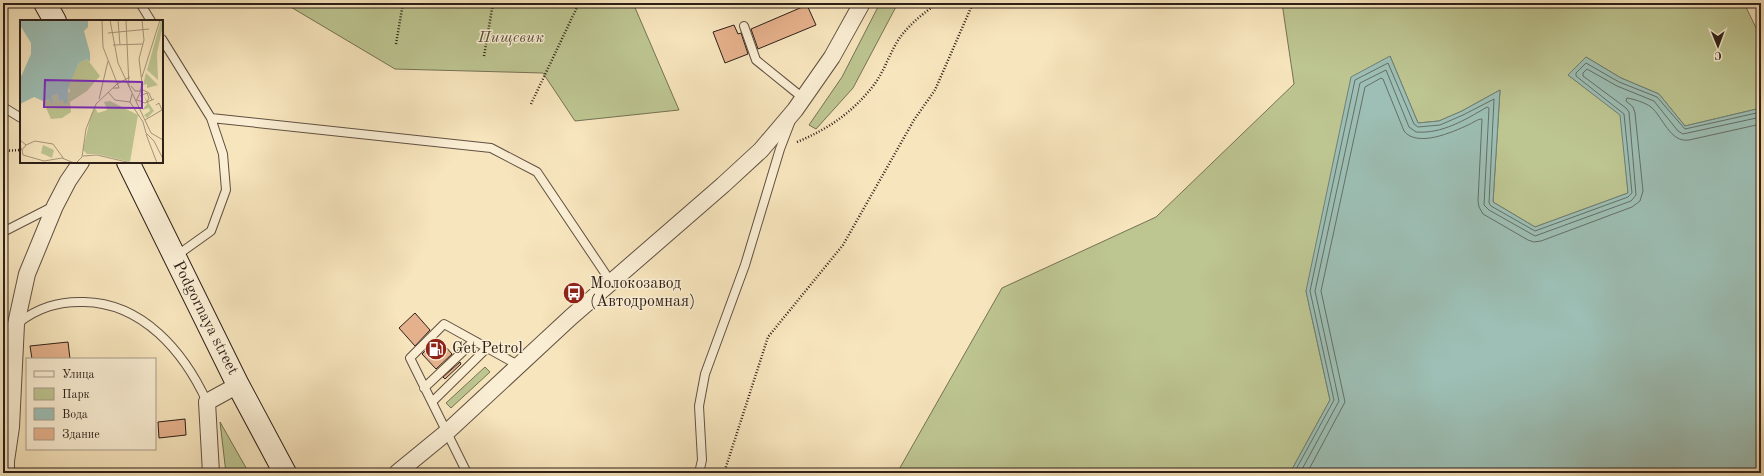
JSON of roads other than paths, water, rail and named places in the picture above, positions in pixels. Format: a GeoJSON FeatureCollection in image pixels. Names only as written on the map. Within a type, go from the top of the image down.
{"type":"FeatureCollection","features":[{"type":"Feature","properties":{"kind":"street"},"geometry":{"type":"LineString","coordinates":[[45,3],[54,20]]}},
{"type":"Feature","properties":{"kind":"street"},"geometry":{"type":"LineString","coordinates":[[397,473],[447,432],[518,366],[761,150],[799,104],[832,57],[862,3]]}},
{"type":"Feature","properties":{"kind":"street"},"geometry":{"type":"LineString","coordinates":[[6,473],[6,461],[11,427],[9,340],[16,324],[27,274],[55,206],[68,181],[80,163]]}},
{"type":"Feature","properties":{"kind":"street","name":"Podgornaya street"},"geometry":{"type":"LineString","coordinates":[[128,163],[174,258],[238,385],[285,473]]}},
{"type":"Feature","properties":{"kind":"street"},"geometry":{"type":"LineString","coordinates":[[211,473],[207,402],[238,385]]}},
{"type":"Feature","properties":{"kind":"lane"},"geometry":{"type":"LineString","coordinates":[[140,3],[150,20]]}},
{"type":"Feature","properties":{"kind":"lane"},"geometry":{"type":"LineString","coordinates":[[699,473],[702,460],[699,406],[705,374],[745,265],[780,149],[799,104],[756,60],[744,26]]}},
{"type":"Feature","properties":{"kind":"lane"},"geometry":{"type":"LineString","coordinates":[[163,41],[211,118],[223,154],[226,190],[211,231],[174,258]]}},
{"type":"Feature","properties":{"kind":"lane"},"geometry":{"type":"LineString","coordinates":[[3,107],[20,117]]}},
{"type":"Feature","properties":{"kind":"lane"},"geometry":{"type":"LineString","coordinates":[[211,118],[491,148],[537,172],[612,282]]}},
{"type":"Feature","properties":{"kind":"lane"},"geometry":{"type":"LineString","coordinates":[[3,232],[55,206]]}},
{"type":"Feature","properties":{"kind":"lane"},"geometry":{"type":"LineString","coordinates":[[16,324],[32,312],[58,304],[92,302],[121,308],[137,316],[152,327],[183,360],[197,380],[207,402]]}},
{"type":"Feature","properties":{"kind":"lane"},"geometry":{"type":"LineString","coordinates":[[467,473],[410,358],[444,324],[518,366]]}},
{"type":"Feature","properties":{"kind":"lane"},"geometry":{"type":"LineString","coordinates":[[424,388],[474,342]]}},
{"type":"Feature","properties":{"kind":"lane"},"geometry":{"type":"LineString","coordinates":[[432,402],[487,348]]}},
{"type":"Feature","properties":{"kind":"water"},"geometry":{"type":"Polygon","coordinates":[[[1390,56],[1418,123],[1439,121],[1462,111],[1500,90],[1493,202],[1535,227],[1628,193],[1620,115],[1568,75],[1586,57],[1621,78],[1659,94],[1685,126],[1761,108],[1761,473],[1290,473],[1330,400],[1306,291],[1351,77],[1390,56]]]}},
{"type":"Feature","properties":{"kind":"place","name":"Молокозавод (Автодромная)"},"geometry":{"type":"Point","coordinates":[574,293]}},
{"type":"Feature","properties":{"kind":"place","name":"Get Petrol"},"geometry":{"type":"Point","coordinates":[436,349]}},
{"type":"Feature","properties":{"kind":"park label","name":"Пищевик"},"geometry":{"type":"Point","coordinates":[511,38]}}]}
